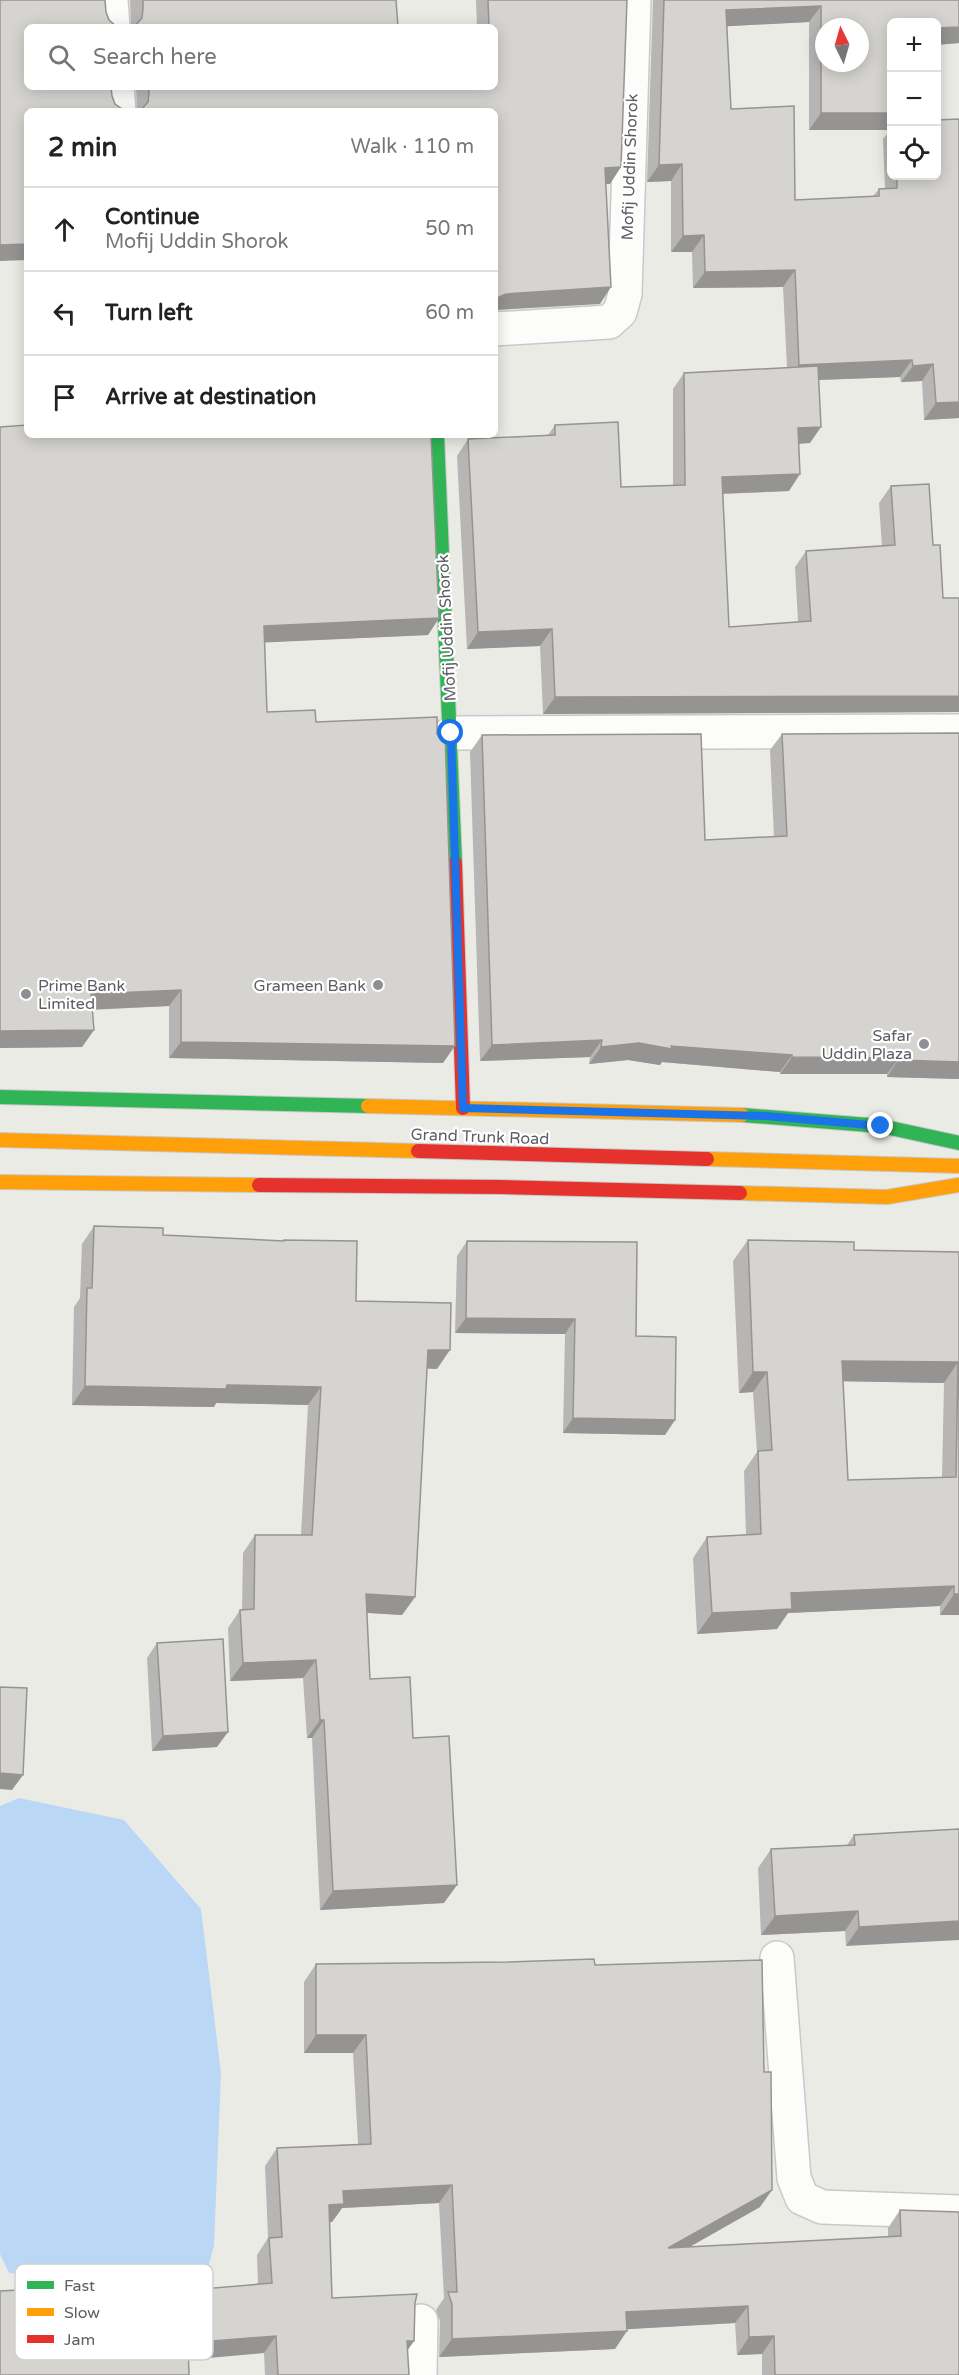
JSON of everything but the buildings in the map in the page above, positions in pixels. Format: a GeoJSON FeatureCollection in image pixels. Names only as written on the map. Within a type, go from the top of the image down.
{"type":"FeatureCollection","features":[{"type":"Feature","properties":{"kind":"main road","name":"Mofij Uddin Shorok"},"geometry":{"type":"LineString","coordinates":[[437,438],[451,733],[463,1108]]}},
{"type":"Feature","properties":{"kind":"main road"},"geometry":{"type":"LineString","coordinates":[[0,1097],[766,1116],[881,1126],[959,1143]]}},
{"type":"Feature","properties":{"kind":"main road","name":"Grand Trunk Road"},"geometry":{"type":"LineString","coordinates":[[0,1140],[959,1166]]}},
{"type":"Feature","properties":{"kind":"main road"},"geometry":{"type":"LineString","coordinates":[[0,1182],[500,1187],[887,1197],[959,1185]]}},
{"type":"Feature","properties":{"kind":"street"},"geometry":{"type":"LineString","coordinates":[[111,0],[113,24]]}},
{"type":"Feature","properties":{"kind":"street","name":"Mofij Uddin Shorok"},"geometry":{"type":"LineString","coordinates":[[498,329],[609,322],[620,312],[624,294],[634,0]]}},
{"type":"Feature","properties":{"kind":"street"},"geometry":{"type":"LineString","coordinates":[[117,90],[118,108]]}},
{"type":"Feature","properties":{"kind":"street"},"geometry":{"type":"LineString","coordinates":[[451,733],[959,731]]}},
{"type":"Feature","properties":{"kind":"street"},"geometry":{"type":"LineString","coordinates":[[777,1958],[794,2178],[802,2198],[822,2207],[959,2212]]}},
{"type":"Feature","properties":{"kind":"street"},"geometry":{"type":"LineString","coordinates":[[420,2375],[421,2320]]}},
{"type":"Feature","properties":{"kind":"water"},"geometry":{"type":"Polygon","coordinates":[[[19,1798],[124,1820],[201,1909],[221,2073],[214,2246],[209,2264],[15,2264],[15,2273],[9,2273],[0,2254],[0,1806],[19,1798]]]}},
{"type":"Feature","properties":{"kind":"traffic: fast"},"geometry":{"type":"LineString","coordinates":[[437,438],[455,863]]}},
{"type":"Feature","properties":{"kind":"traffic: fast"},"geometry":{"type":"LineString","coordinates":[[0,1097],[368,1106]]}},
{"type":"Feature","properties":{"kind":"traffic: fast"},"geometry":{"type":"LineString","coordinates":[[742,1115],[881,1126],[959,1143]]}},
{"type":"Feature","properties":{"kind":"traffic: slow"},"geometry":{"type":"LineString","coordinates":[[368,1106],[742,1115]]}},
{"type":"Feature","properties":{"kind":"traffic: slow"},"geometry":{"type":"LineString","coordinates":[[0,1140],[418,1151]]}},
{"type":"Feature","properties":{"kind":"traffic: slow"},"geometry":{"type":"LineString","coordinates":[[707,1159],[959,1166]]}},
{"type":"Feature","properties":{"kind":"traffic: slow"},"geometry":{"type":"LineString","coordinates":[[0,1182],[259,1185]]}},
{"type":"Feature","properties":{"kind":"traffic: slow"},"geometry":{"type":"LineString","coordinates":[[740,1193],[887,1197],[959,1185]]}},
{"type":"Feature","properties":{"kind":"traffic: jam"},"geometry":{"type":"LineString","coordinates":[[455,863],[463,1108]]}},
{"type":"Feature","properties":{"kind":"traffic: jam"},"geometry":{"type":"LineString","coordinates":[[418,1151],[707,1159]]}},
{"type":"Feature","properties":{"kind":"traffic: jam"},"geometry":{"type":"LineString","coordinates":[[259,1185],[500,1187],[740,1193]]}},
{"type":"Feature","properties":{"kind":"place","name":"Grameen Bank"},"geometry":{"type":"Point","coordinates":[378,985]}},
{"type":"Feature","properties":{"kind":"place","name":"Prime Bank Limited"},"geometry":{"type":"Point","coordinates":[26,994]}},
{"type":"Feature","properties":{"kind":"place","name":"Safar Uddin Plaza"},"geometry":{"type":"Point","coordinates":[924,1044]}},
{"type":"Feature","properties":{"kind":"route"},"geometry":{"type":"LineString","coordinates":[[451,733],[463,1108],[766,1116],[881,1126]]}}]}
